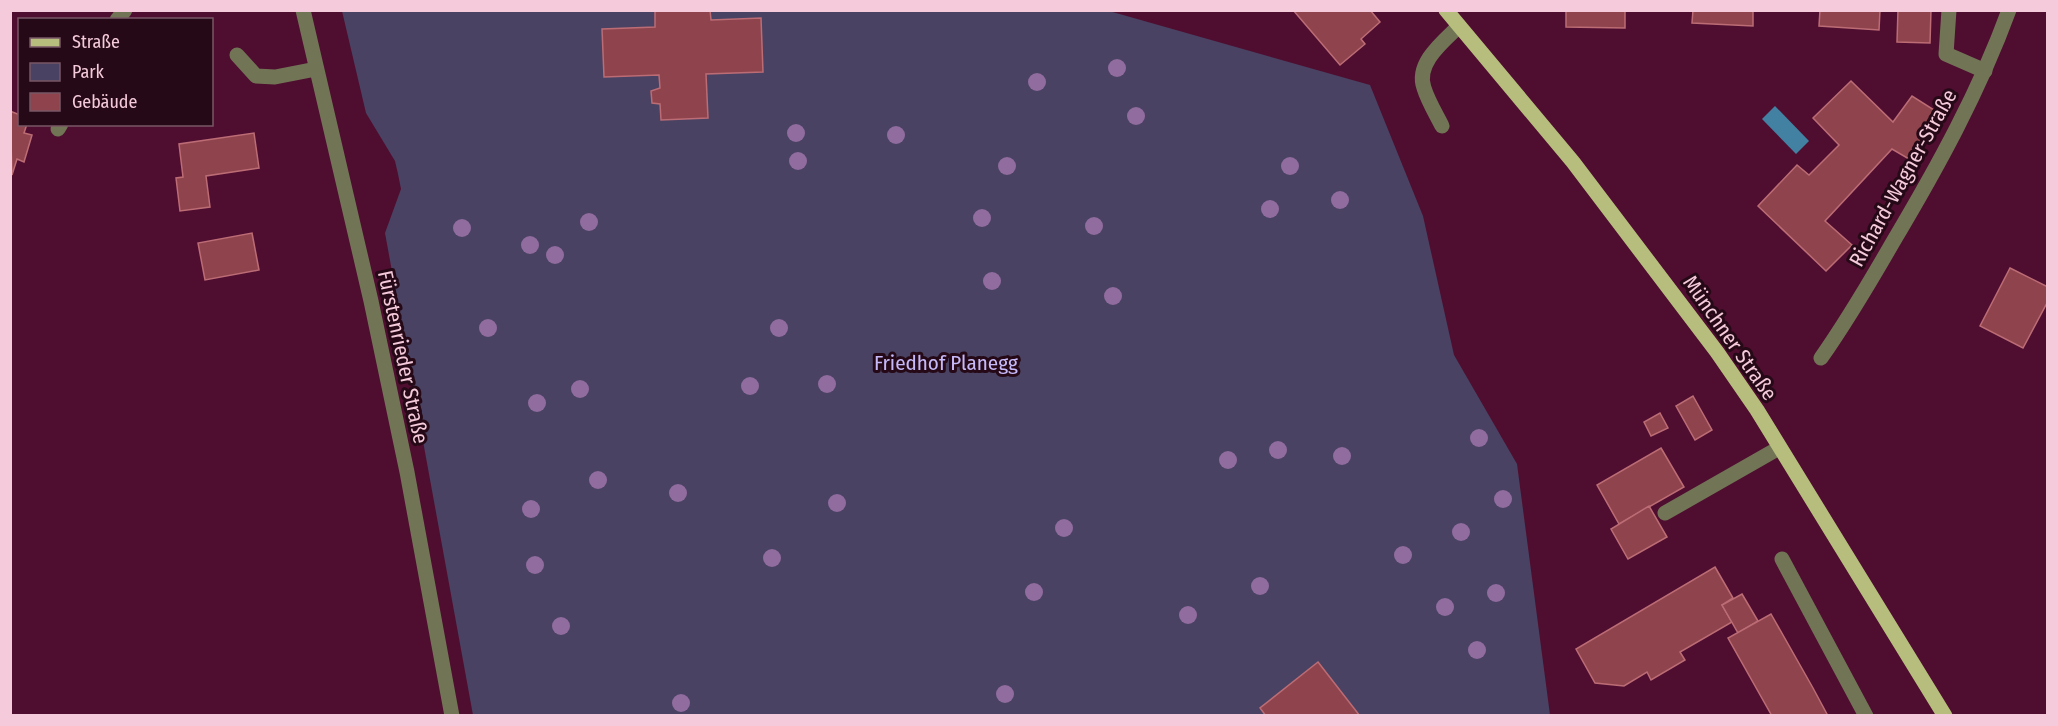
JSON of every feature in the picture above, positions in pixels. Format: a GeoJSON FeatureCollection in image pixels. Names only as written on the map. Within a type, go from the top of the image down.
{"type":"FeatureCollection","features":[{"type":"Feature","properties":{"kind":"main road","name":"Münchner Straße"},"geometry":{"type":"LineString","coordinates":[[1446,10],[1574,162],[1680,302],[1756,410],[1945,716]]}},
{"type":"Feature","properties":{"kind":"street","name":"Fürstenrieder Straße"},"geometry":{"type":"LineString","coordinates":[[303,10],[371,302],[407,472],[452,716]]}},
{"type":"Feature","properties":{"kind":"street"},"geometry":{"type":"LineString","coordinates":[[1949,10],[1946,54],[1985,71]]}},
{"type":"Feature","properties":{"kind":"street","name":"Richard-Wagner-Straße"},"geometry":{"type":"LineString","coordinates":[[1821,358],[1844,325],[1923,192],[1985,71],[2009,10]]}},
{"type":"Feature","properties":{"kind":"street"},"geometry":{"type":"LineString","coordinates":[[1442,126],[1423,85],[1425,65],[1436,48],[1459,26]]}},
{"type":"Feature","properties":{"kind":"street"},"geometry":{"type":"LineString","coordinates":[[237,55],[256,76],[275,77],[316,69]]}},
{"type":"Feature","properties":{"kind":"street"},"geometry":{"type":"LineString","coordinates":[[1665,513],[1779,448]]}},
{"type":"Feature","properties":{"kind":"street"},"geometry":{"type":"LineString","coordinates":[[1782,559],[1866,716]]}},
{"type":"Feature","properties":{"kind":"green space","name":"Friedhof Planegg"},"geometry":{"type":"Polygon","coordinates":[[[342,11],[1109,11],[1370,85],[1423,216],[1454,355],[1517,464],[1550,715],[473,715],[385,233],[401,189],[395,161],[366,113],[342,11]]]}},
{"type":"Feature","properties":{"kind":"water"},"geometry":{"type":"Polygon","coordinates":[[[1775,106],[1809,141],[1796,154],[1762,119],[1775,106]]]}},
{"type":"Feature","properties":{"kind":"building"},"geometry":{"type":"Polygon","coordinates":[[[655,10],[710,10],[711,20],[761,18],[763,72],[706,74],[708,118],[661,120],[660,104],[652,103],[651,91],[660,88],[659,75],[604,77],[602,29],[655,27],[655,10]]]}},
{"type":"Feature","properties":{"kind":"building"},"geometry":{"type":"Polygon","coordinates":[[[1293,10],[1370,10],[1380,22],[1361,39],[1365,44],[1340,65],[1293,10]]]}},
{"type":"Feature","properties":{"kind":"building"},"geometry":{"type":"Polygon","coordinates":[[[1566,10],[1625,10],[1625,28],[1566,27],[1566,10]]]}},
{"type":"Feature","properties":{"kind":"building"},"geometry":{"type":"Polygon","coordinates":[[[1693,10],[1753,10],[1753,26],[1692,23],[1693,10]]]}},
{"type":"Feature","properties":{"kind":"building"},"geometry":{"type":"Polygon","coordinates":[[[1820,10],[1880,10],[1879,30],[1819,26],[1820,10]]]}},
{"type":"Feature","properties":{"kind":"building"},"geometry":{"type":"Polygon","coordinates":[[[1898,10],[1931,10],[1930,43],[1897,42],[1898,10]]]}},
{"type":"Feature","properties":{"kind":"building"},"geometry":{"type":"Polygon","coordinates":[[[1851,81],[1893,122],[1912,96],[1942,115],[1914,162],[1892,149],[1825,221],[1852,245],[1826,271],[1758,206],[1797,165],[1809,175],[1839,145],[1813,118],[1851,81]]]}},
{"type":"Feature","properties":{"kind":"building"},"geometry":{"type":"Polygon","coordinates":[[[10,111],[18,114],[18,126],[26,126],[24,133],[32,135],[24,162],[17,159],[12,175],[10,111]]]}},
{"type":"Feature","properties":{"kind":"building"},"geometry":{"type":"Polygon","coordinates":[[[254,133],[259,168],[206,176],[210,207],[180,211],[176,178],[183,177],[179,144],[254,133]]]}},
{"type":"Feature","properties":{"kind":"building"},"geometry":{"type":"Polygon","coordinates":[[[252,233],[259,270],[205,280],[198,243],[252,233]]]}},
{"type":"Feature","properties":{"kind":"building"},"geometry":{"type":"Polygon","coordinates":[[[2010,268],[2048,287],[2048,301],[2023,348],[1980,326],[2010,268]]]}},
{"type":"Feature","properties":{"kind":"building"},"geometry":{"type":"Polygon","coordinates":[[[1693,396],[1712,430],[1695,440],[1676,406],[1693,396]]]}},
{"type":"Feature","properties":{"kind":"building"},"geometry":{"type":"Polygon","coordinates":[[[1660,413],[1668,428],[1651,436],[1644,422],[1660,413]]]}},
{"type":"Feature","properties":{"kind":"building"},"geometry":{"type":"Polygon","coordinates":[[[1661,448],[1684,487],[1619,524],[1597,485],[1661,448]]]}},
{"type":"Feature","properties":{"kind":"building"},"geometry":{"type":"Polygon","coordinates":[[[1649,506],[1667,537],[1628,559],[1611,529],[1649,506]]]}},
{"type":"Feature","properties":{"kind":"building"},"geometry":{"type":"Polygon","coordinates":[[[1715,567],[1733,598],[1722,605],[1732,622],[1680,652],[1685,660],[1651,680],[1647,672],[1624,686],[1595,683],[1576,649],[1715,567]]]}},
{"type":"Feature","properties":{"kind":"building"},"geometry":{"type":"Polygon","coordinates":[[[1742,594],[1758,621],[1738,633],[1722,605],[1742,594]]]}},
{"type":"Feature","properties":{"kind":"building"},"geometry":{"type":"Polygon","coordinates":[[[1771,614],[1828,716],[1772,716],[1728,638],[1771,614]]]}},
{"type":"Feature","properties":{"kind":"building"},"geometry":{"type":"Polygon","coordinates":[[[1318,662],[1360,716],[1266,716],[1260,708],[1318,662]]]}}]}
